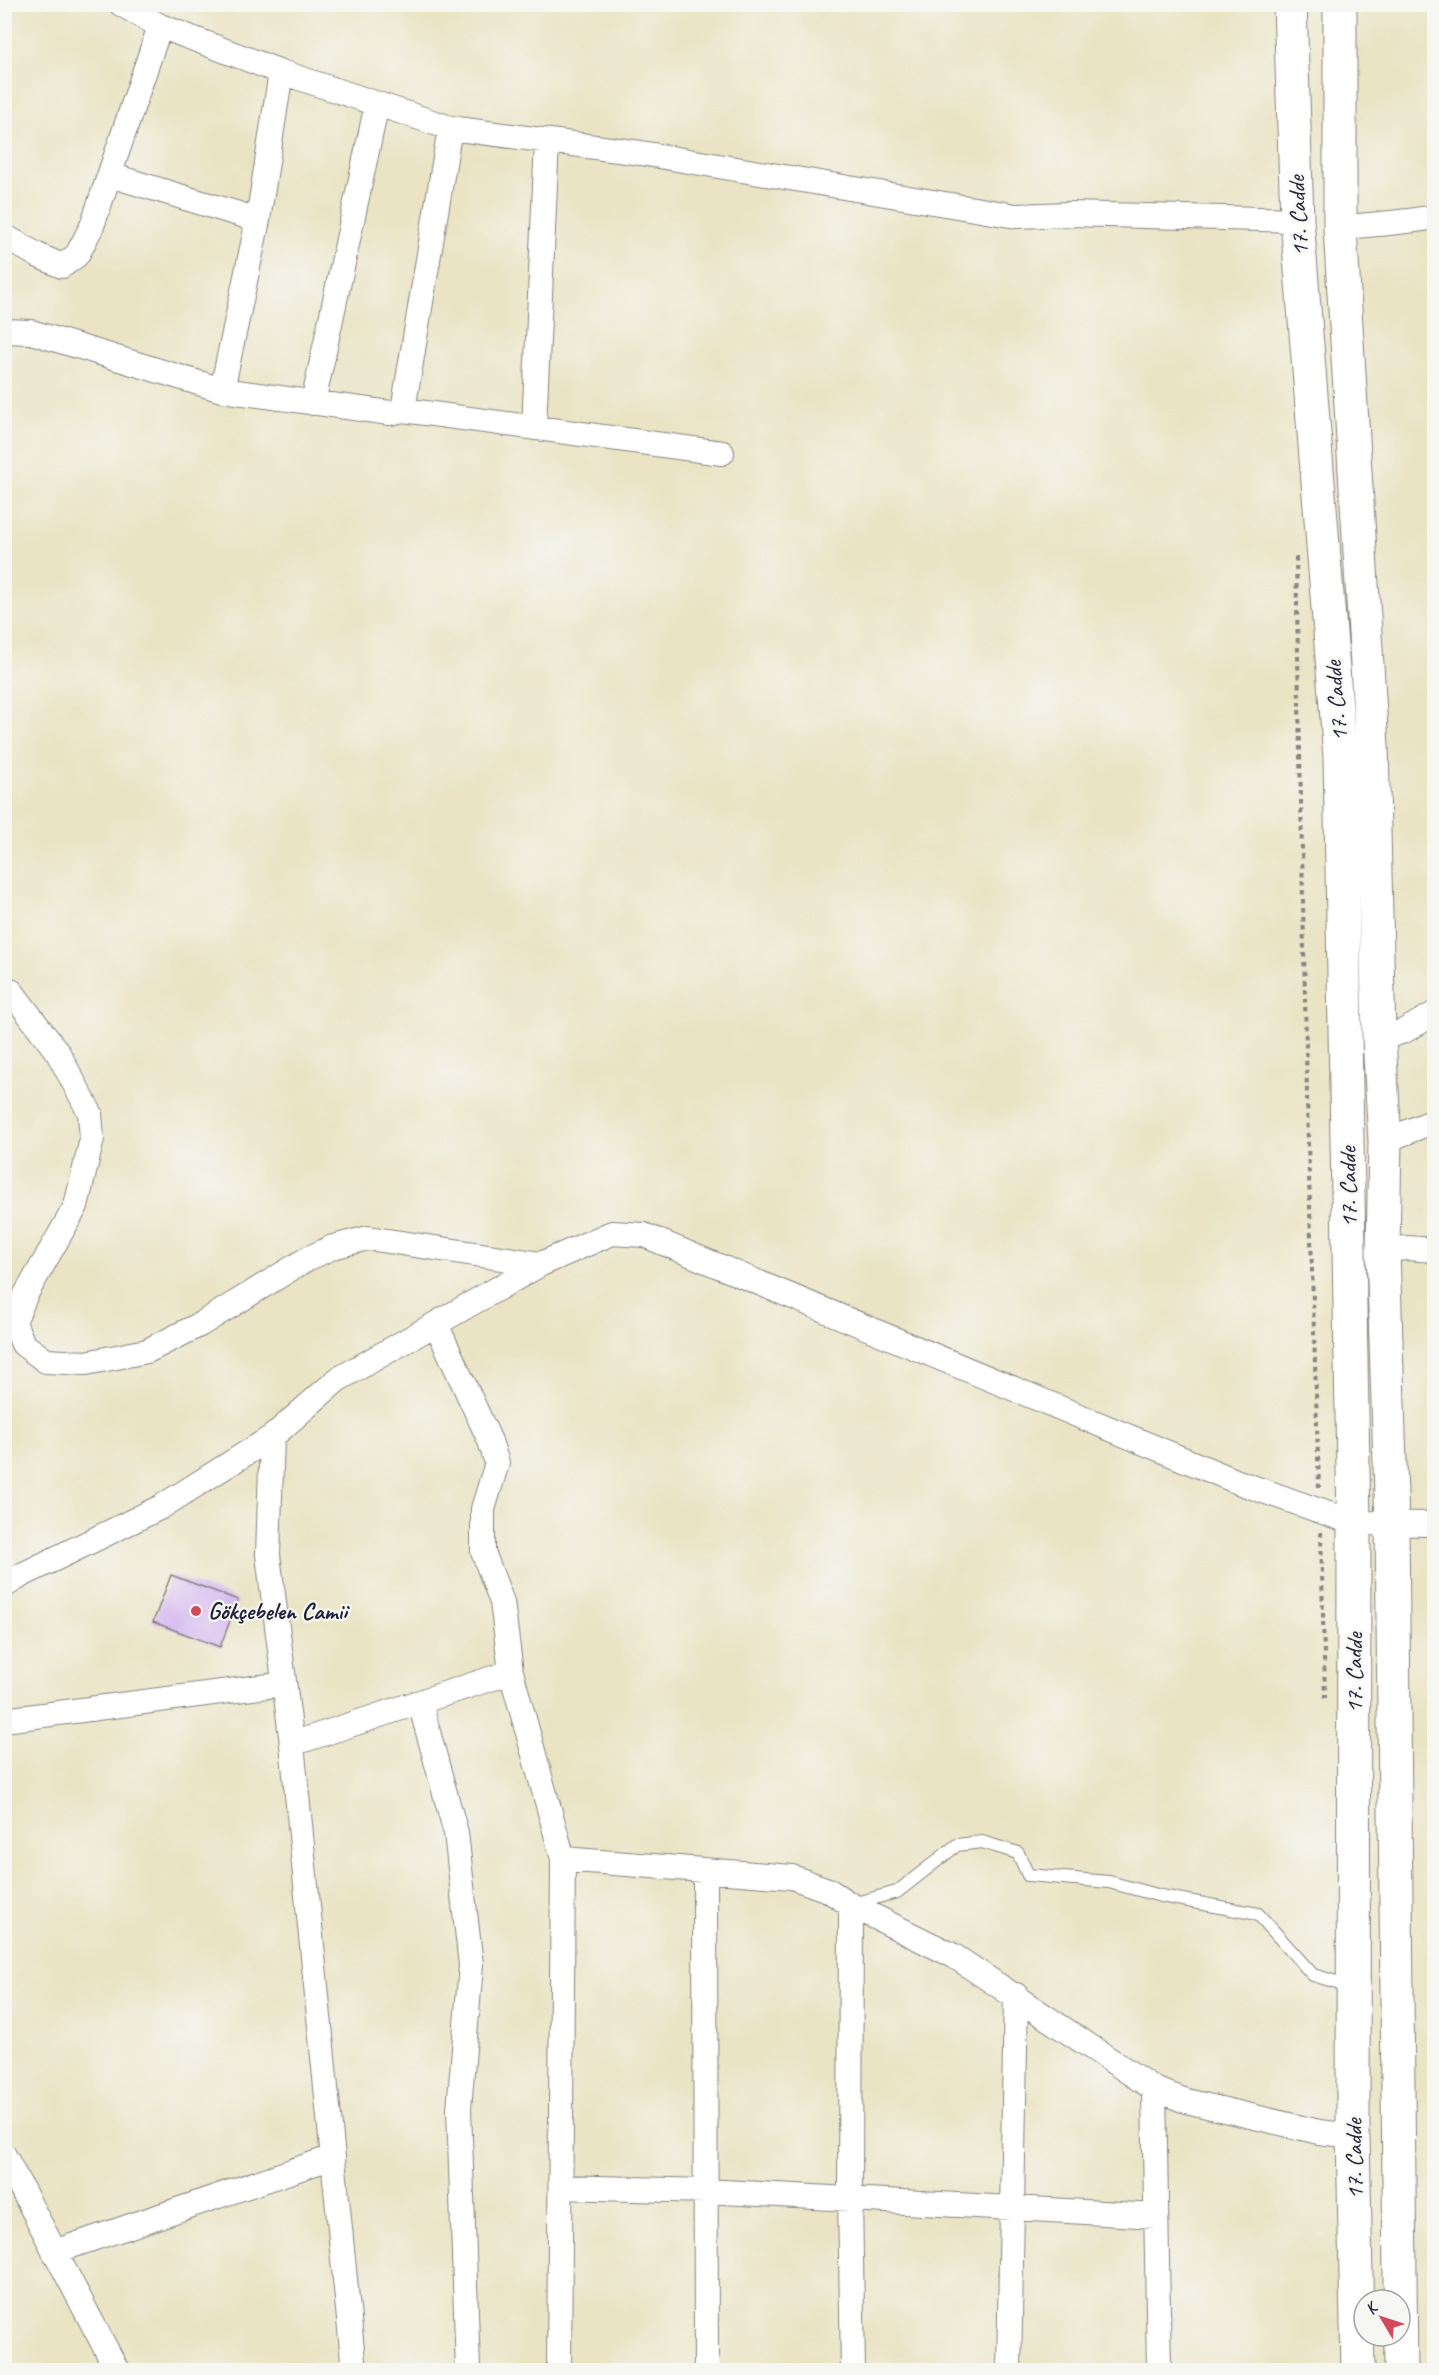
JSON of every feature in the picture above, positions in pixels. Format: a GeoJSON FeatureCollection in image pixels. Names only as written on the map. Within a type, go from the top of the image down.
{"type":"FeatureCollection","features":[{"type":"Feature","properties":{"kind":"street"},"geometry":{"type":"LineString","coordinates":[[121,4],[160,26],[281,72],[450,128],[652,155],[1016,216],[1069,214],[1297,220]]}},
{"type":"Feature","properties":{"kind":"street","name":"17. Cadde"},"geometry":{"type":"LineString","coordinates":[[1290,4],[1297,220],[1340,757],[1354,1523],[1353,2136],[1358,2370]]}},
{"type":"Feature","properties":{"kind":"street","name":"17. Cadde"},"geometry":{"type":"LineString","coordinates":[[1340,4],[1340,228],[1372,746],[1379,1039],[1386,1141],[1383,1250],[1392,1525],[1401,2370]]}},
{"type":"Feature","properties":{"kind":"street"},"geometry":{"type":"LineString","coordinates":[[4,236],[62,266],[76,255],[92,226],[160,26]]}},
{"type":"Feature","properties":{"kind":"street"},"geometry":{"type":"LineString","coordinates":[[222,390],[258,220],[281,72]]}},
{"type":"Feature","properties":{"kind":"street"},"geometry":{"type":"LineString","coordinates":[[313,403],[377,104]]}},
{"type":"Feature","properties":{"kind":"street"},"geometry":{"type":"LineString","coordinates":[[403,410],[450,128]]}},
{"type":"Feature","properties":{"kind":"street"},"geometry":{"type":"LineString","coordinates":[[534,428],[547,141]]}},
{"type":"Feature","properties":{"kind":"street"},"geometry":{"type":"LineString","coordinates":[[110,175],[258,220]]}},
{"type":"Feature","properties":{"kind":"street"},"geometry":{"type":"LineString","coordinates":[[1340,228],[1403,223],[1434,217]]}},
{"type":"Feature","properties":{"kind":"street"},"geometry":{"type":"LineString","coordinates":[[4,331],[31,332],[222,390],[390,412],[403,410],[722,453]]}},
{"type":"Feature","properties":{"kind":"street"},"geometry":{"type":"LineString","coordinates":[[4,987],[12,992],[58,1053],[90,1113],[92,1139],[76,1206],[26,1294],[14,1322],[23,1344],[46,1361],[86,1363],[147,1351],[201,1324],[307,1259],[333,1246],[368,1238],[541,1264]]}},
{"type":"Feature","properties":{"kind":"street"},"geometry":{"type":"LineString","coordinates":[[1379,1039],[1404,1031],[1434,1014]]}},
{"type":"Feature","properties":{"kind":"street"},"geometry":{"type":"LineString","coordinates":[[1386,1141],[1434,1121]]}},
{"type":"Feature","properties":{"kind":"street"},"geometry":{"type":"LineString","coordinates":[[4,1586],[161,1507],[272,1437],[337,1380],[541,1264],[612,1233],[644,1235],[1227,1478],[1320,1511],[1354,1523],[1434,1524]]}},
{"type":"Feature","properties":{"kind":"street"},"geometry":{"type":"LineString","coordinates":[[1383,1250],[1407,1248],[1434,1250]]}},
{"type":"Feature","properties":{"kind":"street"},"geometry":{"type":"LineString","coordinates":[[436,1324],[490,1441],[497,1463],[483,1509],[483,1552],[502,1602],[511,1672],[563,1859],[559,2370]]}},
{"type":"Feature","properties":{"kind":"street"},"geometry":{"type":"LineString","coordinates":[[272,1437],[268,1555],[292,1744],[354,2370]]}},
{"type":"Feature","properties":{"kind":"street"},"geometry":{"type":"LineString","coordinates":[[292,1744],[511,1672]]}},
{"type":"Feature","properties":{"kind":"street"},"geometry":{"type":"LineString","coordinates":[[4,1720],[284,1684]]}},
{"type":"Feature","properties":{"kind":"street"},"geometry":{"type":"LineString","coordinates":[[420,1703],[456,1833],[471,1965],[459,2109],[468,2370]]}},
{"type":"Feature","properties":{"kind":"street"},"geometry":{"type":"LineString","coordinates":[[563,1859],[792,1877],[828,1890],[851,1905],[954,1956],[1155,2089],[1186,2101],[1318,2132],[1353,2136]]}},
{"type":"Feature","properties":{"kind":"street"},"geometry":{"type":"LineString","coordinates":[[705,1870],[706,2370]]}},
{"type":"Feature","properties":{"kind":"street"},"geometry":{"type":"LineString","coordinates":[[851,1905],[850,2198],[853,2370]]}},
{"type":"Feature","properties":{"kind":"street"},"geometry":{"type":"LineString","coordinates":[[1009,2370],[1016,1995]]}},
{"type":"Feature","properties":{"kind":"street"},"geometry":{"type":"LineString","coordinates":[[1155,2089],[1159,2370]]}},
{"type":"Feature","properties":{"kind":"street"},"geometry":{"type":"LineString","coordinates":[[4,2155],[117,2370]]}},
{"type":"Feature","properties":{"kind":"street"},"geometry":{"type":"LineString","coordinates":[[54,2252],[333,2157]]}},
{"type":"Feature","properties":{"kind":"street"},"geometry":{"type":"LineString","coordinates":[[561,2187],[850,2198],[1156,2216]]}},
{"type":"Feature","properties":{"kind":"lane"},"geometry":{"type":"LineString","coordinates":[[851,1905],[897,1892],[957,1845],[982,1842],[1018,1853],[1028,1875],[1109,1882],[1161,1896],[1258,1914],[1313,1975],[1353,1987]]}},
{"type":"Feature","properties":{"kind":"path"},"geometry":{"type":"LineString","coordinates":[[1296,549],[1308,1157],[1326,1707]]}},
{"type":"Feature","properties":{"kind":"building","name":"Gökçebelen Camii"},"geometry":{"type":"Polygon","coordinates":[[[171,1575],[238,1600],[220,1647],[153,1622],[171,1575]]]}},
{"type":"Feature","properties":{"kind":"place","name":"Gökçebelen Camii"},"geometry":{"type":"Point","coordinates":[196,1611]}}]}
